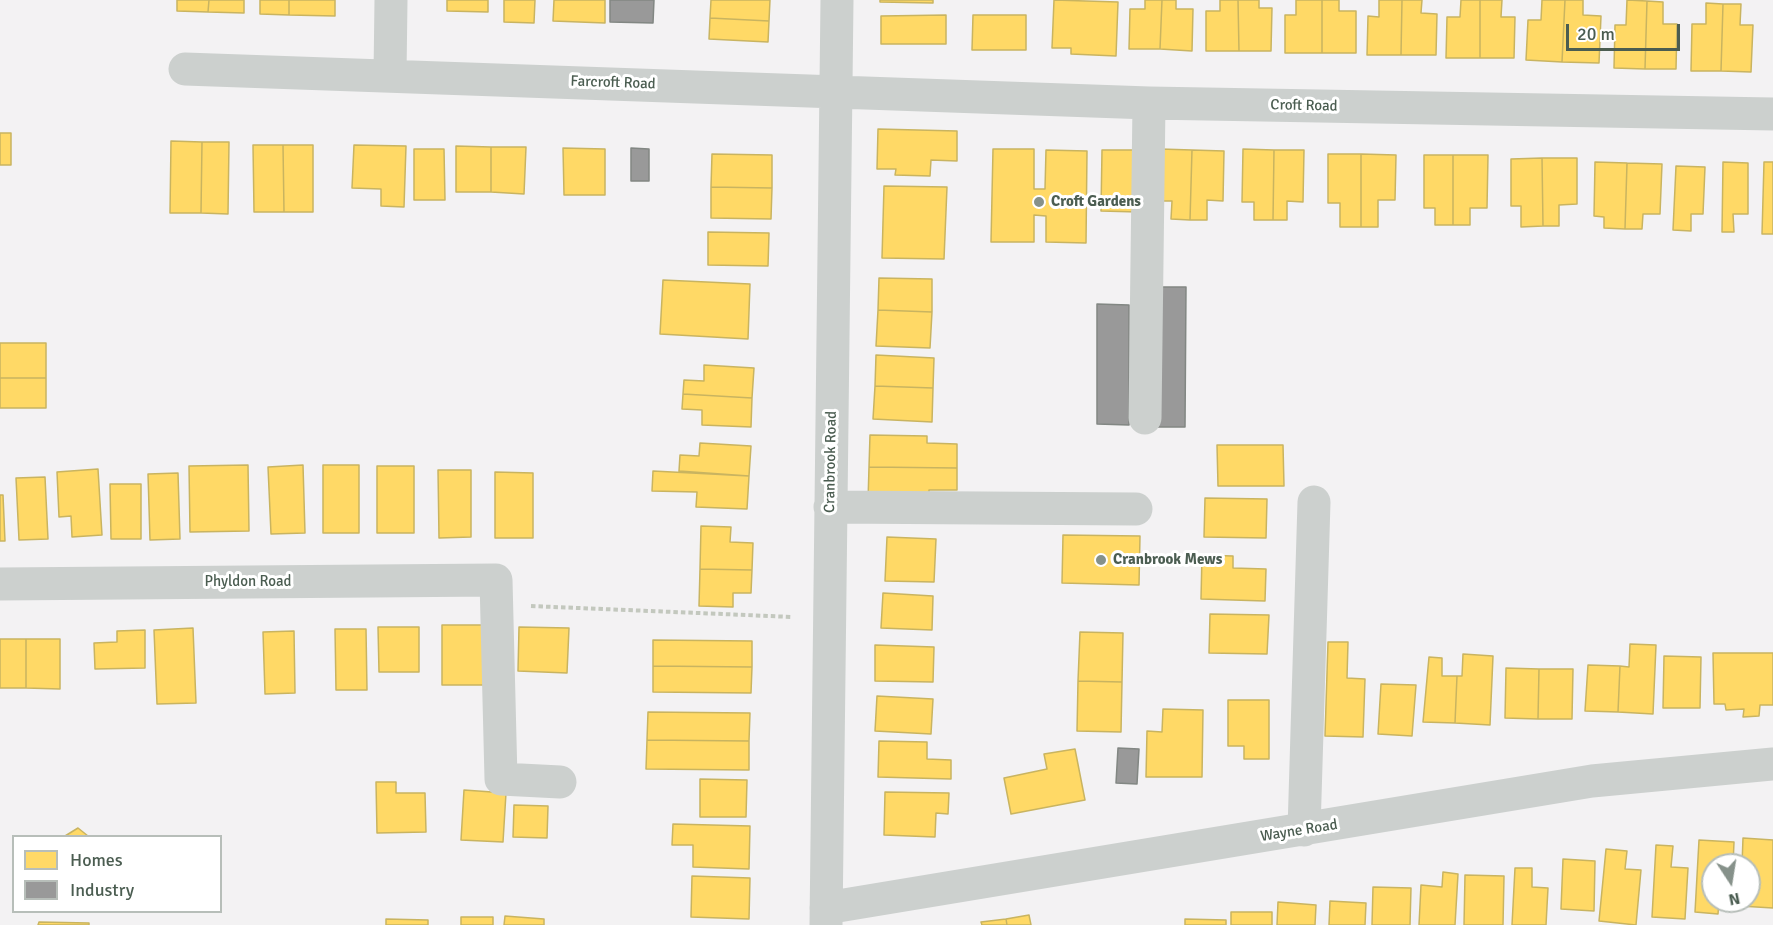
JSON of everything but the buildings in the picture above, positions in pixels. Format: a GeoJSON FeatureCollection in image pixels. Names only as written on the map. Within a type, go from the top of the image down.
{"type":"FeatureCollection","features":[{"type":"Feature","properties":{"kind":"street"},"geometry":{"type":"LineString","coordinates":[[390,75],[391,0]]}},
{"type":"Feature","properties":{"kind":"street","name":"Cranbrook Road"},"geometry":{"type":"LineString","coordinates":[[826,917],[837,0]]}},
{"type":"Feature","properties":{"kind":"street","name":"Farcroft Road"},"geometry":{"type":"LineString","coordinates":[[185,69],[836,91]]}},
{"type":"Feature","properties":{"kind":"street","name":"Croft Road"},"geometry":{"type":"LineString","coordinates":[[836,91],[1149,103],[1773,114]]}},
{"type":"Feature","properties":{"kind":"street"},"geometry":{"type":"LineString","coordinates":[[1144,418],[1149,103]]}},
{"type":"Feature","properties":{"kind":"street"},"geometry":{"type":"LineString","coordinates":[[1304,830],[1314,502]]}},
{"type":"Feature","properties":{"kind":"street"},"geometry":{"type":"LineString","coordinates":[[830,507],[1136,509]]}},
{"type":"Feature","properties":{"kind":"street"},"geometry":{"type":"LineString","coordinates":[[496,580],[501,779],[560,782]]}},
{"type":"Feature","properties":{"kind":"street","name":"Phyldon Road"},"geometry":{"type":"LineString","coordinates":[[0,584],[496,580]]}},
{"type":"Feature","properties":{"kind":"street","name":"Wayne Road"},"geometry":{"type":"LineString","coordinates":[[826,917],[1304,830],[1592,781],[1773,764]]}},
{"type":"Feature","properties":{"kind":"path"},"geometry":{"type":"LineString","coordinates":[[496,580],[532,607],[830,618]]}},
{"type":"Feature","properties":{"kind":"place","name":"Croft Gardens"},"geometry":{"type":"Point","coordinates":[1039,202]}},
{"type":"Feature","properties":{"kind":"place","name":"Cranbrook Mews"},"geometry":{"type":"Point","coordinates":[1101,560]}}]}
